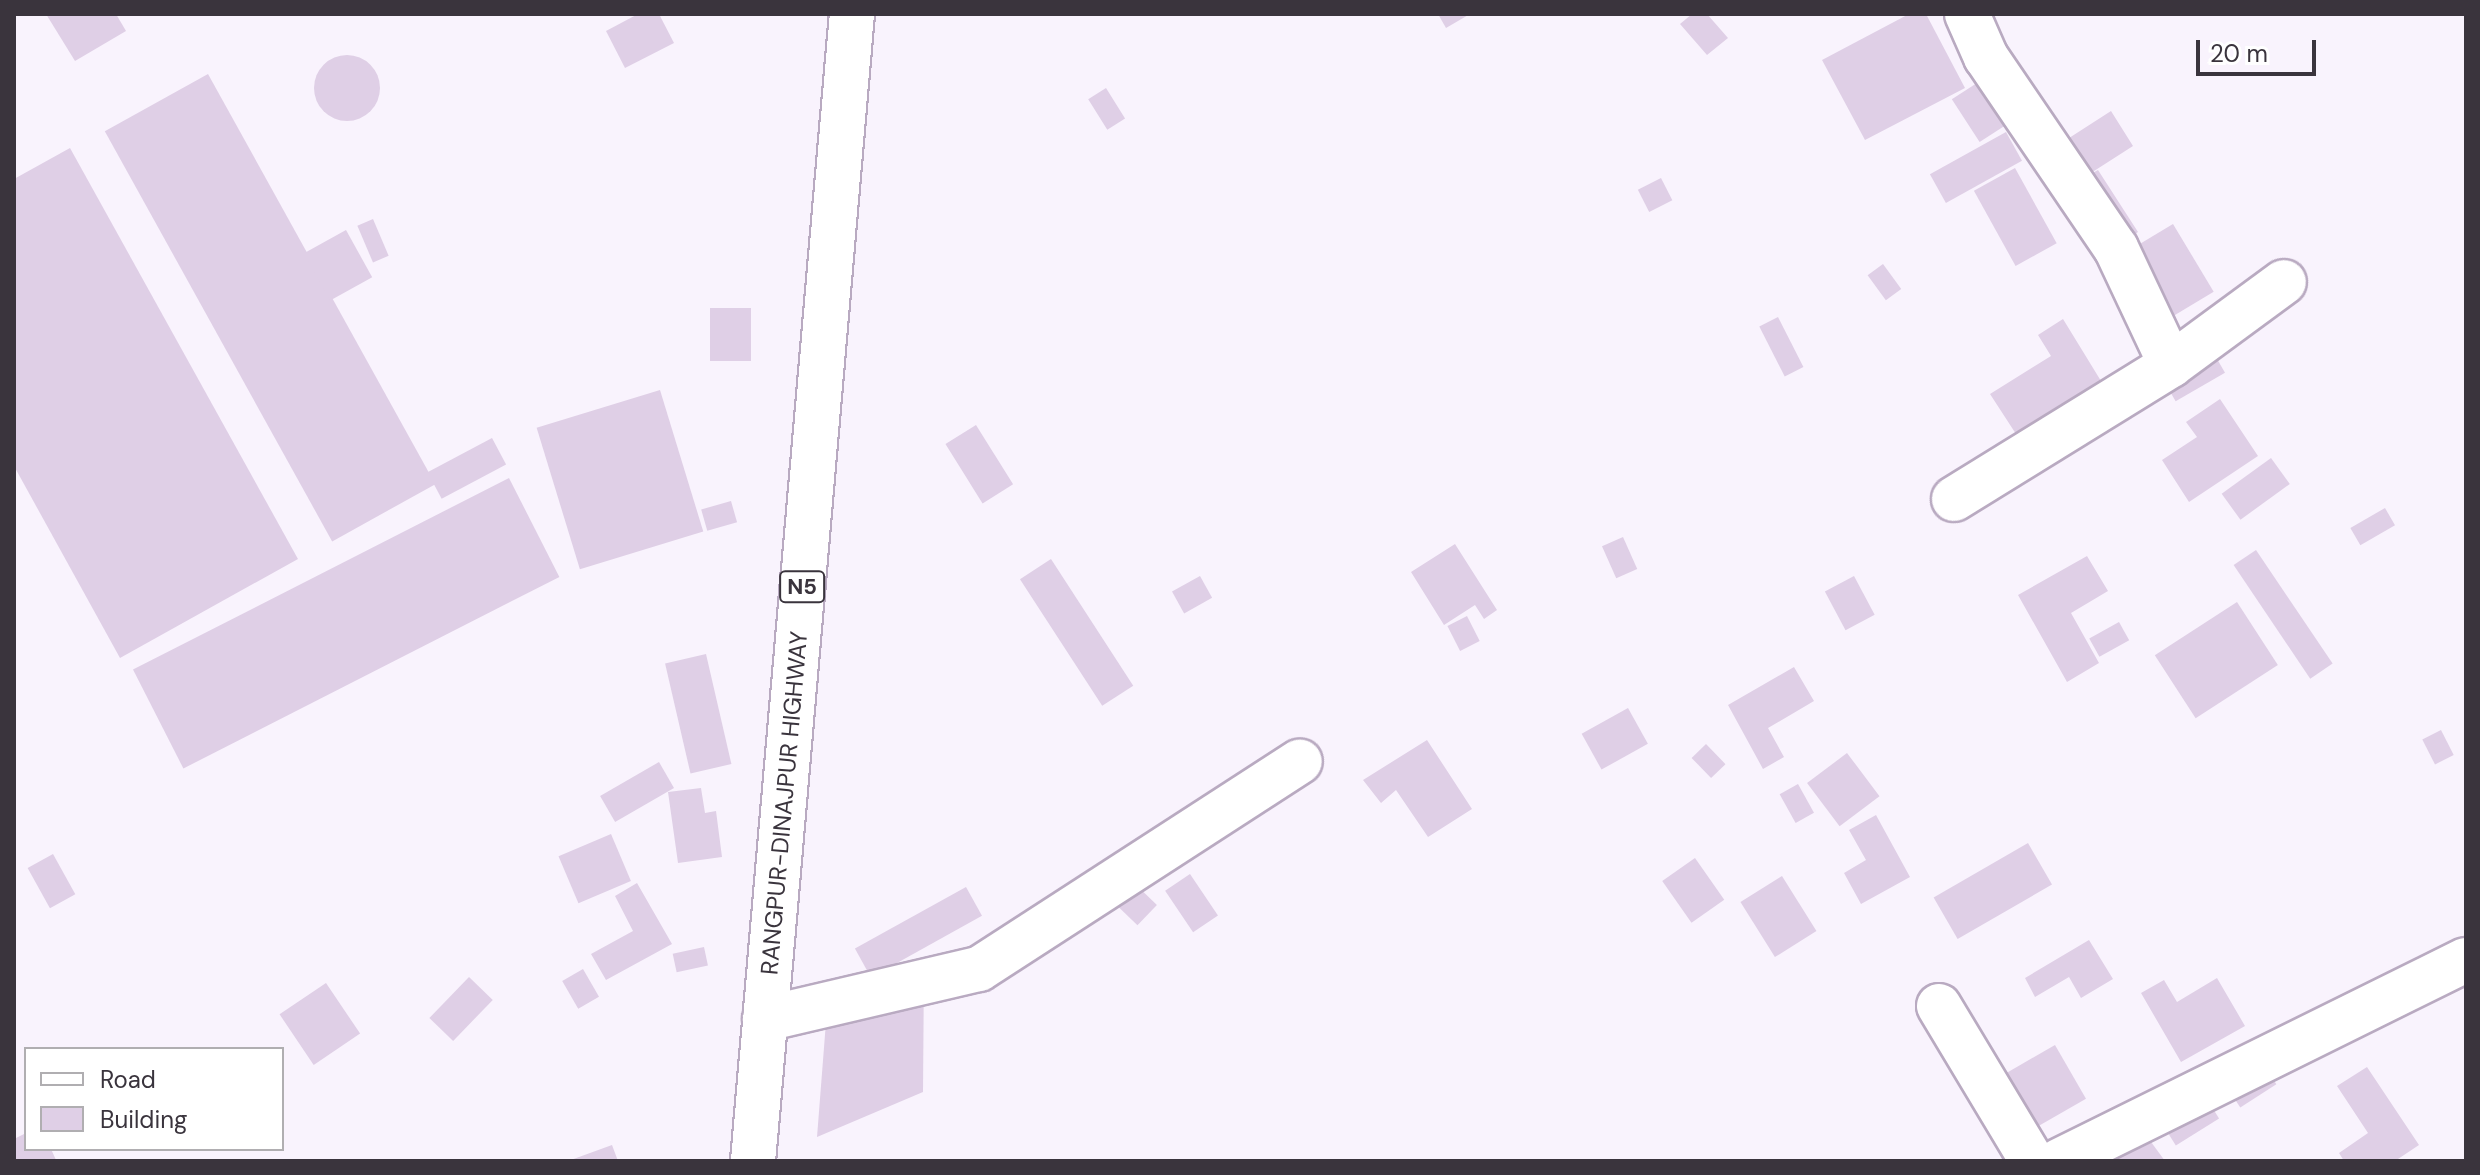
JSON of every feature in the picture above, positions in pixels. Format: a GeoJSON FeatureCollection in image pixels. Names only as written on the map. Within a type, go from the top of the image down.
{"type":"FeatureCollection","features":[{"type":"Feature","properties":{"kind":"main road","name":"RANGPUR-DINAJPUR HIGHWAY"},"geometry":{"type":"LineString","coordinates":[[753,1161],[852,14]]}},
{"type":"Feature","properties":{"kind":"main road"},"geometry":{"type":"LineString","coordinates":[[1967,14],[1986,57],[2116,248],[2171,365]]}},
{"type":"Feature","properties":{"kind":"main road"},"geometry":{"type":"LineString","coordinates":[[1954,499],[2171,365],[2284,282]]}},
{"type":"Feature","properties":{"kind":"main road"},"geometry":{"type":"LineString","coordinates":[[765,1019],[979,969],[1300,761]]}},
{"type":"Feature","properties":{"kind":"main road"},"geometry":{"type":"LineString","coordinates":[[2059,1161],[2431,984],[2466,960]]}},
{"type":"Feature","properties":{"kind":"main road"},"geometry":{"type":"LineString","coordinates":[[1939,1006],[2032,1161]]}},
{"type":"Feature","properties":{"kind":"building"},"geometry":{"type":"Polygon","coordinates":[[[46,14],[116,14],[126,31],[75,61],[46,14]]]}},
{"type":"Feature","properties":{"kind":"building"},"geometry":{"type":"Polygon","coordinates":[[[638,14],[659,14],[674,43],[625,68],[606,31],[638,14]]]}},
{"type":"Feature","properties":{"kind":"building"},"geometry":{"type":"Polygon","coordinates":[[[1438,14],[1470,14],[1446,28],[1438,14]]]}},
{"type":"Feature","properties":{"kind":"building"},"geometry":{"type":"Polygon","coordinates":[[[1692,14],[1707,14],[1728,38],[1707,55],[1680,24],[1692,14]]]}},
{"type":"Feature","properties":{"kind":"building"},"geometry":{"type":"Polygon","coordinates":[[[1909,14],[1926,14],[1965,88],[1865,140],[1822,60],[1909,14]]]}},
{"type":"Feature","properties":{"kind":"building"},"geometry":{"type":"Polygon","coordinates":[[[347,55],[370,65],[380,88],[370,111],[347,121],[324,111],[314,88],[324,65],[347,55]]]}},
{"type":"Feature","properties":{"kind":"building"},"geometry":{"type":"Polygon","coordinates":[[[208,74],[435,484],[332,541],[105,131],[208,74]]]}},
{"type":"Feature","properties":{"kind":"building"},"geometry":{"type":"Polygon","coordinates":[[[1977,83],[2005,126],[1980,142],[1952,99],[1977,83]]]}},
{"type":"Feature","properties":{"kind":"building"},"geometry":{"type":"Polygon","coordinates":[[[1106,88],[1125,119],[1107,130],[1088,99],[1106,88]]]}},
{"type":"Feature","properties":{"kind":"building"},"geometry":{"type":"Polygon","coordinates":[[[2111,111],[2133,146],[2080,180],[2098,170],[2138,232],[2107,252],[2052,149],[2111,111]]]}},
{"type":"Feature","properties":{"kind":"building"},"geometry":{"type":"Polygon","coordinates":[[[2006,132],[2022,161],[1946,203],[1930,174],[2006,132]]]}},
{"type":"Feature","properties":{"kind":"building"},"geometry":{"type":"Polygon","coordinates":[[[70,148],[298,559],[120,658],[14,466],[14,179],[70,148]]]}},
{"type":"Feature","properties":{"kind":"building"},"geometry":{"type":"Polygon","coordinates":[[[2015,168],[2057,243],[2016,266],[1974,191],[2015,168]]]}},
{"type":"Feature","properties":{"kind":"building"},"geometry":{"type":"Polygon","coordinates":[[[1661,178],[1672,200],[1649,212],[1638,190],[1661,178]]]}},
{"type":"Feature","properties":{"kind":"building"},"geometry":{"type":"Polygon","coordinates":[[[373,219],[389,256],[373,262],[357,226],[373,219]]]}},
{"type":"Feature","properties":{"kind":"building"},"geometry":{"type":"Polygon","coordinates":[[[2173,224],[2214,292],[2142,335],[2101,267],[2173,224]]]}},
{"type":"Feature","properties":{"kind":"building"},"geometry":{"type":"Polygon","coordinates":[[[346,230],[372,277],[330,301],[304,253],[346,230]]]}},
{"type":"Feature","properties":{"kind":"building"},"geometry":{"type":"Polygon","coordinates":[[[1883,264],[1901,289],[1886,300],[1868,275],[1883,264]]]}},
{"type":"Feature","properties":{"kind":"building"},"geometry":{"type":"Polygon","coordinates":[[[710,308],[751,308],[751,361],[710,361],[710,308]]]}},
{"type":"Feature","properties":{"kind":"building"},"geometry":{"type":"Polygon","coordinates":[[[1778,317],[1803,367],[1785,376],[1759,327],[1778,317]]]}},
{"type":"Feature","properties":{"kind":"building"},"geometry":{"type":"Polygon","coordinates":[[[2063,319],[2101,381],[2016,434],[1990,394],[2051,356],[2038,335],[2063,319]]]}},
{"type":"Feature","properties":{"kind":"building"},"geometry":{"type":"Polygon","coordinates":[[[2198,326],[2225,373],[2176,401],[2149,355],[2198,326]]]}},
{"type":"Feature","properties":{"kind":"building"},"geometry":{"type":"Polygon","coordinates":[[[660,390],[703,532],[580,569],[537,428],[660,390]]]}},
{"type":"Feature","properties":{"kind":"building"},"geometry":{"type":"Polygon","coordinates":[[[2220,399],[2258,456],[2189,502],[2162,460],[2197,437],[2186,422],[2220,399]]]}},
{"type":"Feature","properties":{"kind":"building"},"geometry":{"type":"Polygon","coordinates":[[[976,425],[1013,484],[983,503],[945,444],[976,425]]]}},
{"type":"Feature","properties":{"kind":"building"},"geometry":{"type":"Polygon","coordinates":[[[492,438],[506,464],[442,499],[428,472],[492,438]]]}},
{"type":"Feature","properties":{"kind":"building"},"geometry":{"type":"Polygon","coordinates":[[[2271,458],[2290,484],[2240,520],[2222,494],[2271,458]]]}},
{"type":"Feature","properties":{"kind":"building"},"geometry":{"type":"Polygon","coordinates":[[[509,478],[559,577],[183,768],[133,670],[509,478]]]}},
{"type":"Feature","properties":{"kind":"building"},"geometry":{"type":"Polygon","coordinates":[[[731,501],[737,522],[707,531],[701,510],[731,501]]]}},
{"type":"Feature","properties":{"kind":"building"},"geometry":{"type":"Polygon","coordinates":[[[2385,508],[2395,525],[2360,545],[2350,528],[2385,508]]]}},
{"type":"Feature","properties":{"kind":"building"},"geometry":{"type":"Polygon","coordinates":[[[1623,537],[1637,569],[1616,578],[1602,546],[1623,537]]]}},
{"type":"Feature","properties":{"kind":"building"},"geometry":{"type":"Polygon","coordinates":[[[1455,544],[1497,610],[1484,619],[1475,605],[1444,625],[1411,572],[1455,544]]]}},
{"type":"Feature","properties":{"kind":"building"},"geometry":{"type":"Polygon","coordinates":[[[2256,550],[2333,664],[2310,679],[2234,565],[2256,550]]]}},
{"type":"Feature","properties":{"kind":"building"},"geometry":{"type":"Polygon","coordinates":[[[2087,556],[2108,591],[2071,613],[2099,663],[2067,682],[2018,595],[2087,556]]]}},
{"type":"Feature","properties":{"kind":"building"},"geometry":{"type":"Polygon","coordinates":[[[1051,559],[1133,686],[1102,706],[1020,579],[1051,559]]]}},
{"type":"Feature","properties":{"kind":"building"},"geometry":{"type":"Polygon","coordinates":[[[1200,576],[1212,598],[1184,613],[1172,592],[1200,576]]]}},
{"type":"Feature","properties":{"kind":"building"},"geometry":{"type":"Polygon","coordinates":[[[1854,576],[1875,615],[1846,630],[1825,591],[1854,576]]]}},
{"type":"Feature","properties":{"kind":"building"},"geometry":{"type":"Polygon","coordinates":[[[2237,602],[2278,665],[2196,718],[2155,655],[2237,602]]]}},
{"type":"Feature","properties":{"kind":"building"},"geometry":{"type":"Polygon","coordinates":[[[1467,616],[1480,641],[1460,651],[1447,626],[1467,616]]]}},
{"type":"Feature","properties":{"kind":"building"},"geometry":{"type":"Polygon","coordinates":[[[2119,622],[2129,640],[2099,657],[2089,638],[2119,622]]]}},
{"type":"Feature","properties":{"kind":"building"},"geometry":{"type":"Polygon","coordinates":[[[706,654],[731,764],[690,774],[665,663],[706,654]]]}},
{"type":"Feature","properties":{"kind":"building"},"geometry":{"type":"Polygon","coordinates":[[[1794,667],[1814,701],[1768,728],[1784,757],[1763,769],[1728,705],[1794,667]]]}},
{"type":"Feature","properties":{"kind":"building"},"geometry":{"type":"Polygon","coordinates":[[[1628,708],[1648,744],[1602,770],[1582,734],[1628,708]]]}},
{"type":"Feature","properties":{"kind":"building"},"geometry":{"type":"Polygon","coordinates":[[[2441,730],[2454,755],[2435,764],[2422,740],[2441,730]]]}},
{"type":"Feature","properties":{"kind":"building"},"geometry":{"type":"Polygon","coordinates":[[[1427,740],[1472,809],[1428,837],[1396,790],[1381,803],[1363,780],[1427,740]]]}},
{"type":"Feature","properties":{"kind":"building"},"geometry":{"type":"Polygon","coordinates":[[[1706,744],[1725,764],[1711,778],[1692,758],[1706,744]]]}},
{"type":"Feature","properties":{"kind":"building"},"geometry":{"type":"Polygon","coordinates":[[[1847,753],[1879,796],[1840,826],[1807,783],[1847,753]]]}},
{"type":"Feature","properties":{"kind":"building"},"geometry":{"type":"Polygon","coordinates":[[[659,762],[674,788],[615,822],[600,796],[659,762]]]}},
{"type":"Feature","properties":{"kind":"building"},"geometry":{"type":"Polygon","coordinates":[[[1798,784],[1814,813],[1796,823],[1780,794],[1798,784]]]}},
{"type":"Feature","properties":{"kind":"building"},"geometry":{"type":"Polygon","coordinates":[[[701,788],[705,813],[716,811],[722,857],[678,863],[668,792],[701,788]]]}},
{"type":"Feature","properties":{"kind":"building"},"geometry":{"type":"Polygon","coordinates":[[[1876,815],[1910,877],[1861,904],[1844,873],[1866,860],[1849,830],[1876,815]]]}},
{"type":"Feature","properties":{"kind":"building"},"geometry":{"type":"Polygon","coordinates":[[[611,834],[631,881],[578,903],[559,856],[611,834]]]}},
{"type":"Feature","properties":{"kind":"building"},"geometry":{"type":"Polygon","coordinates":[[[2028,843],[2052,885],[1958,939],[1934,898],[2028,843]]]}},
{"type":"Feature","properties":{"kind":"building"},"geometry":{"type":"Polygon","coordinates":[[[53,854],[75,894],[50,908],[28,868],[53,854]]]}},
{"type":"Feature","properties":{"kind":"building"},"geometry":{"type":"Polygon","coordinates":[[[1695,858],[1724,900],[1691,923],[1662,881],[1695,858]]]}},
{"type":"Feature","properties":{"kind":"building"},"geometry":{"type":"Polygon","coordinates":[[[1190,874],[1218,915],[1193,932],[1165,891],[1190,874]]]}},
{"type":"Feature","properties":{"kind":"building"},"geometry":{"type":"Polygon","coordinates":[[[1782,876],[1816,931],[1775,957],[1740,902],[1782,876]]]}},
{"type":"Feature","properties":{"kind":"building"},"geometry":{"type":"Polygon","coordinates":[[[1131,880],[1157,905],[1137,925],[1112,900],[1131,880]]]}},
{"type":"Feature","properties":{"kind":"building"},"geometry":{"type":"Polygon","coordinates":[[[637,883],[672,944],[606,980],[591,954],[633,931],[615,896],[637,883]]]}},
{"type":"Feature","properties":{"kind":"building"},"geometry":{"type":"Polygon","coordinates":[[[966,887],[982,916],[871,977],[855,949],[966,887]]]}},
{"type":"Feature","properties":{"kind":"building"},"geometry":{"type":"Polygon","coordinates":[[[2089,940],[2113,979],[2081,998],[2069,977],[2035,997],[2025,978],[2089,940]]]}},
{"type":"Feature","properties":{"kind":"building"},"geometry":{"type":"Polygon","coordinates":[[[704,947],[708,966],[677,972],[673,954],[704,947]]]}},
{"type":"Feature","properties":{"kind":"building"},"geometry":{"type":"Polygon","coordinates":[[[924,966],[923,1092],[817,1137],[827,1009],[924,966]]]}},
{"type":"Feature","properties":{"kind":"building"},"geometry":{"type":"Polygon","coordinates":[[[583,969],[599,997],[578,1009],[562,981],[583,969]]]}},
{"type":"Feature","properties":{"kind":"building"},"geometry":{"type":"Polygon","coordinates":[[[469,977],[493,1000],[453,1041],[429,1018],[469,977]]]}},
{"type":"Feature","properties":{"kind":"building"},"geometry":{"type":"Polygon","coordinates":[[[2217,978],[2245,1026],[2181,1062],[2141,993],[2164,980],[2177,1002],[2217,978]]]}},
{"type":"Feature","properties":{"kind":"building"},"geometry":{"type":"Polygon","coordinates":[[[326,983],[360,1034],[314,1065],[280,1014],[326,983]]]}},
{"type":"Feature","properties":{"kind":"building"},"geometry":{"type":"Polygon","coordinates":[[[2055,1045],[2086,1099],[2030,1131],[1999,1078],[2055,1045]]]}},
{"type":"Feature","properties":{"kind":"building"},"geometry":{"type":"Polygon","coordinates":[[[2260,1059],[2276,1084],[2240,1108],[2224,1082],[2260,1059]]]}},
{"type":"Feature","properties":{"kind":"building"},"geometry":{"type":"Polygon","coordinates":[[[2367,1067],[2419,1145],[2395,1161],[2344,1161],[2339,1153],[2368,1133],[2337,1086],[2367,1067]]]}},
{"type":"Feature","properties":{"kind":"building"},"geometry":{"type":"Polygon","coordinates":[[[2200,1088],[2219,1119],[2176,1146],[2157,1115],[2200,1088]]]}},
{"type":"Feature","properties":{"kind":"building"},"geometry":{"type":"Polygon","coordinates":[[[2143,1131],[2165,1161],[2091,1161],[2143,1131]]]}},
{"type":"Feature","properties":{"kind":"building"},"geometry":{"type":"Polygon","coordinates":[[[24,1134],[24,1151],[52,1151],[56,1160],[14,1161],[14,1139],[24,1134]]]}},
{"type":"Feature","properties":{"kind":"building"},"geometry":{"type":"Polygon","coordinates":[[[612,1145],[618,1161],[568,1161],[612,1145]]]}}]}
